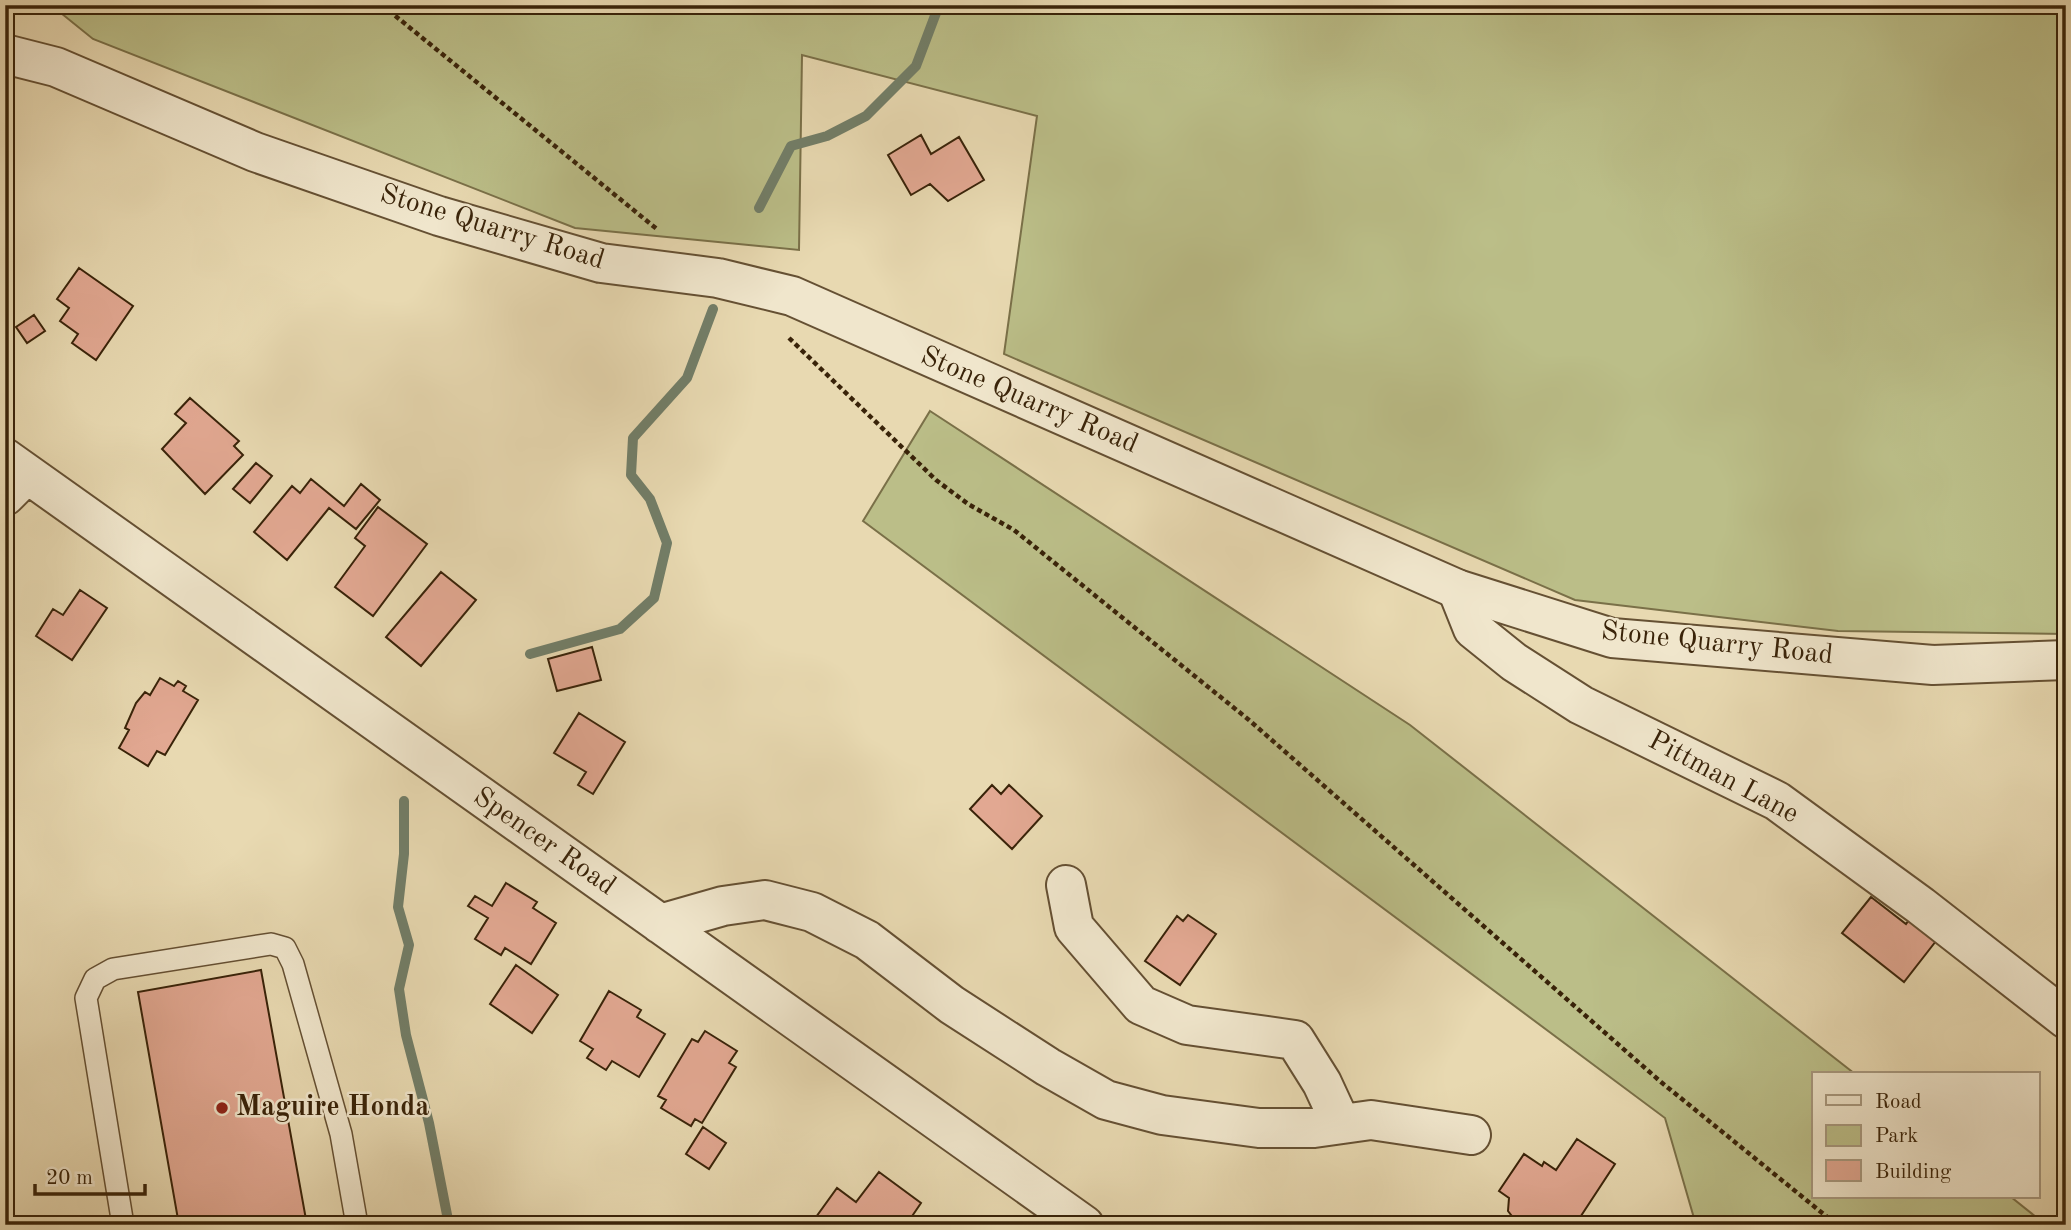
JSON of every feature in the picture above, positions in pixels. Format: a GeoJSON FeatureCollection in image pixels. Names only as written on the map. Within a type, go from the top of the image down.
{"type":"FeatureCollection","features":[{"type":"Feature","properties":{"kind":"street","name":"Stone Quarry Road"},"geometry":{"type":"LineString","coordinates":[[5,54],[56,67],[256,152],[439,216],[601,263],[718,278],[792,296],[1457,589],[1612,638],[1933,665],[2066,660]]}},
{"type":"Feature","properties":{"kind":"street","name":"Spencer Road"},"geometry":{"type":"LineString","coordinates":[[13,476],[660,924],[1084,1225]]}},
{"type":"Feature","properties":{"kind":"street","name":"Pittman Lane"},"geometry":{"type":"LineString","coordinates":[[1457,589],[1473,629],[1514,662],[1581,705],[1777,801],[1921,906],[2066,1019]]}},
{"type":"Feature","properties":{"kind":"street"},"geometry":{"type":"LineString","coordinates":[[1066,885],[1074,927],[1141,1005],[1187,1025],[1296,1040],[1341,1121]]}},
{"type":"Feature","properties":{"kind":"street"},"geometry":{"type":"LineString","coordinates":[[660,924],[723,906],[765,900],[812,912],[867,940],[1003,1039],[1107,1100],[1162,1115],[1259,1128],[1314,1128],[1341,1121],[1371,1120],[1471,1135]]}},
{"type":"Feature","properties":{"kind":"lane"},"geometry":{"type":"LineString","coordinates":[[123,1225],[86,998],[95,979],[113,969],[271,944],[285,948],[293,964],[341,1134],[357,1225]]}},
{"type":"Feature","properties":{"kind":"path"},"geometry":{"type":"LineString","coordinates":[[382,5],[666,236]]}},
{"type":"Feature","properties":{"kind":"path"},"geometry":{"type":"LineString","coordinates":[[781,330],[936,480],[968,504],[1014,530],[1249,720],[1661,1082],[1838,1225]]}},
{"type":"Feature","properties":{"kind":"green space"},"geometry":{"type":"Polygon","coordinates":[[[51,5],[2066,5],[2066,634],[1838,631],[1575,600],[1004,354],[1037,116],[802,55],[799,250],[575,228],[93,39],[51,5]]]}},
{"type":"Feature","properties":{"kind":"green space"},"geometry":{"type":"Polygon","coordinates":[[[930,411],[1410,725],[1852,1072],[1812,1072],[1812,1198],[2012,1198],[2046,1225],[1696,1225],[1665,1118],[863,521],[930,411]]]}},
{"type":"Feature","properties":{"kind":"building"},"geometry":{"type":"Polygon","coordinates":[[[921,135],[931,154],[959,137],[984,180],[948,201],[930,184],[911,195],[888,155],[921,135]]]}},
{"type":"Feature","properties":{"kind":"building"},"geometry":{"type":"Polygon","coordinates":[[[79,268],[133,306],[96,360],[72,343],[78,334],[60,321],[69,308],[57,299],[79,268]]]}},
{"type":"Feature","properties":{"kind":"building"},"geometry":{"type":"Polygon","coordinates":[[[34,315],[45,331],[27,343],[16,327],[34,315]]]}},
{"type":"Feature","properties":{"kind":"building"},"geometry":{"type":"Polygon","coordinates":[[[190,398],[239,441],[234,446],[243,455],[205,494],[162,449],[186,423],[175,414],[190,398]]]}},
{"type":"Feature","properties":{"kind":"building"},"geometry":{"type":"Polygon","coordinates":[[[256,463],[272,476],[250,503],[233,489],[256,463]]]}},
{"type":"Feature","properties":{"kind":"building"},"geometry":{"type":"Polygon","coordinates":[[[311,479],[344,506],[361,484],[380,500],[356,529],[329,508],[287,560],[254,532],[292,486],[300,493],[311,479]]]}},
{"type":"Feature","properties":{"kind":"building"},"geometry":{"type":"Polygon","coordinates":[[[378,507],[427,544],[373,616],[335,587],[365,546],[355,538],[378,507]]]}},
{"type":"Feature","properties":{"kind":"building"},"geometry":{"type":"Polygon","coordinates":[[[441,572],[476,600],[421,666],[386,637],[441,572]]]}},
{"type":"Feature","properties":{"kind":"building"},"geometry":{"type":"Polygon","coordinates":[[[80,590],[107,608],[72,660],[36,636],[53,609],[63,615],[80,590]]]}},
{"type":"Feature","properties":{"kind":"building"},"geometry":{"type":"Polygon","coordinates":[[[592,647],[601,680],[557,691],[548,659],[592,647]]]}},
{"type":"Feature","properties":{"kind":"building"},"geometry":{"type":"Polygon","coordinates":[[[160,678],[174,686],[178,681],[186,686],[183,691],[198,700],[165,755],[157,751],[148,766],[119,748],[129,730],[125,728],[136,703],[145,692],[150,695],[160,678]]]}},
{"type":"Feature","properties":{"kind":"building"},"geometry":{"type":"Polygon","coordinates":[[[579,713],[625,742],[593,794],[578,785],[586,772],[554,753],[579,713]]]}},
{"type":"Feature","properties":{"kind":"building"},"geometry":{"type":"Polygon","coordinates":[[[992,785],[1001,794],[1009,785],[1042,816],[1012,849],[970,809],[992,785]]]}},
{"type":"Feature","properties":{"kind":"building"},"geometry":{"type":"Polygon","coordinates":[[[506,883],[537,902],[533,908],[556,923],[531,964],[505,948],[501,955],[475,939],[488,918],[468,906],[475,896],[492,906],[506,883]]]}},
{"type":"Feature","properties":{"kind":"building"},"geometry":{"type":"Polygon","coordinates":[[[1871,897],[1906,924],[1909,920],[1936,941],[1904,982],[1842,933],[1871,897]]]}},
{"type":"Feature","properties":{"kind":"building"},"geometry":{"type":"Polygon","coordinates":[[[1188,915],[1216,934],[1180,985],[1145,961],[1177,916],[1183,921],[1188,915]]]}},
{"type":"Feature","properties":{"kind":"building"},"geometry":{"type":"Polygon","coordinates":[[[516,965],[558,995],[532,1033],[490,1004],[516,965]]]}},
{"type":"Feature","properties":{"kind":"building","name":"Maguire Honda"},"geometry":{"type":"Polygon","coordinates":[[[261,970],[307,1225],[179,1225],[138,992],[261,970]]]}},
{"type":"Feature","properties":{"kind":"building"},"geometry":{"type":"Polygon","coordinates":[[[609,991],[641,1010],[637,1017],[665,1034],[639,1077],[612,1061],[606,1070],[587,1058],[593,1049],[580,1041],[609,991]]]}},
{"type":"Feature","properties":{"kind":"building"},"geometry":{"type":"Polygon","coordinates":[[[705,1031],[737,1051],[729,1063],[736,1067],[702,1123],[695,1119],[691,1126],[661,1108],[666,1100],[658,1096],[692,1039],[698,1042],[705,1031]]]}},
{"type":"Feature","properties":{"kind":"building"},"geometry":{"type":"Polygon","coordinates":[[[703,1127],[726,1143],[709,1169],[686,1154],[703,1127]]]}},
{"type":"Feature","properties":{"kind":"building"},"geometry":{"type":"Polygon","coordinates":[[[1577,1139],[1615,1164],[1575,1225],[1550,1225],[1538,1217],[1528,1223],[1515,1220],[1508,1211],[1509,1198],[1499,1191],[1524,1154],[1542,1166],[1544,1162],[1556,1170],[1577,1139]]]}},
{"type":"Feature","properties":{"kind":"building"},"geometry":{"type":"Polygon","coordinates":[[[879,1172],[921,1203],[906,1225],[811,1224],[837,1188],[856,1202],[879,1172]]]}},
{"type":"Feature","properties":{"kind":"waterway"},"geometry":{"type":"LineString","coordinates":[[759,208],[791,146],[827,136],[866,116],[916,66],[939,5]]}},
{"type":"Feature","properties":{"kind":"waterway"},"geometry":{"type":"LineString","coordinates":[[530,654],[620,629],[654,598],[667,543],[650,499],[631,475],[633,438],[687,378],[713,309]]}},
{"type":"Feature","properties":{"kind":"waterway"},"geometry":{"type":"LineString","coordinates":[[404,801],[404,854],[398,907],[409,945],[399,989],[406,1035],[429,1123],[449,1225]]}},
{"type":"Feature","properties":{"kind":"place","name":"Maguire Honda"},"geometry":{"type":"Point","coordinates":[222,1108]}}]}
